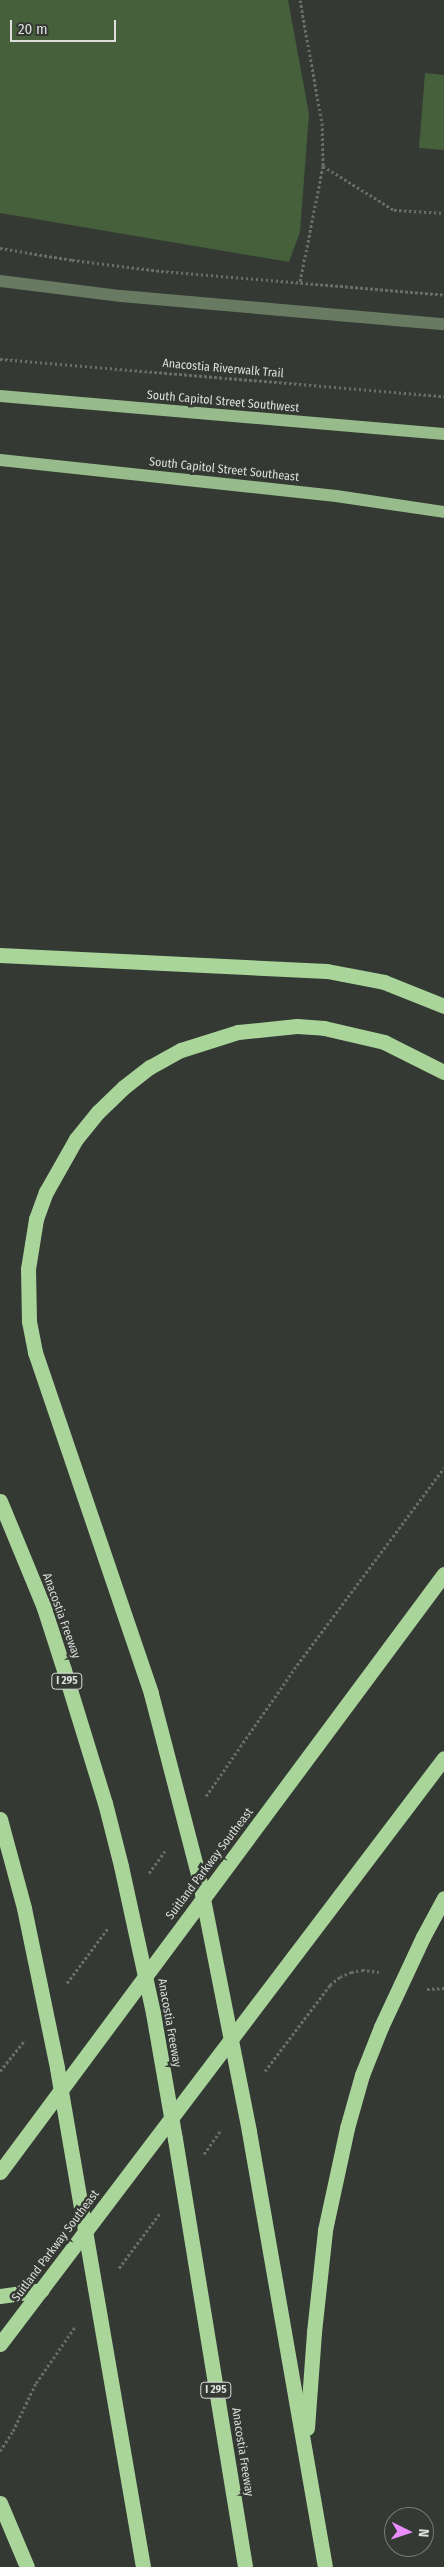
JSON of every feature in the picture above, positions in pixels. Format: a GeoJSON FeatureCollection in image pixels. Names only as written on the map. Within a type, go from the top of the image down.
{"type":"FeatureCollection","features":[{"type":"Feature","properties":{"kind":"highway"},"geometry":{"type":"LineString","coordinates":[[0,955],[327,971],[384,982],[444,1006]]}},
{"type":"Feature","properties":{"kind":"highway"},"geometry":{"type":"LineString","coordinates":[[326,2567],[249,2131],[212,1938],[179,1792],[132,1632],[36,1352],[29,1321],[28,1269],[36,1219],[46,1192],[76,1139],[98,1112],[124,1087],[150,1067],[181,1050],[238,1032],[297,1026],[324,1028],[354,1033],[384,1042],[444,1072]]}},
{"type":"Feature","properties":{"kind":"highway","name":"Anacostia Freeway"},"geometry":{"type":"LineString","coordinates":[[0,1501],[44,1608],[105,1803],[121,1866],[152,2013],[188,2214],[245,2567]]}},
{"type":"Feature","properties":{"kind":"highway","name":"Suitland Parkway Southeast"},"geometry":{"type":"LineString","coordinates":[[0,2172],[444,1574]]}},
{"type":"Feature","properties":{"kind":"highway","name":"Suitland Parkway Southeast"},"geometry":{"type":"LineString","coordinates":[[0,2344],[444,1758]]}},
{"type":"Feature","properties":{"kind":"highway"},"geometry":{"type":"LineString","coordinates":[[0,1819],[39,1976],[143,2567]]}},
{"type":"Feature","properties":{"kind":"highway"},"geometry":{"type":"LineString","coordinates":[[306,2452],[315,2323],[326,2230],[347,2128],[362,2075],[380,2027],[423,1936],[444,1898]]}},
{"type":"Feature","properties":{"kind":"highway"},"geometry":{"type":"LineString","coordinates":[[0,2296],[42,2290]]}},
{"type":"Feature","properties":{"kind":"highway"},"geometry":{"type":"LineString","coordinates":[[0,2503],[27,2567]]}},
{"type":"Feature","properties":{"kind":"main road","name":"South Capitol Street Southwest"},"geometry":{"type":"LineString","coordinates":[[0,396],[444,434]]}},
{"type":"Feature","properties":{"kind":"main road","name":"South Capitol Street Southeast"},"geometry":{"type":"LineString","coordinates":[[0,460],[336,496],[444,512]]}},
{"type":"Feature","properties":{"kind":"street"},"geometry":{"type":"LineString","coordinates":[[0,281],[121,296],[444,324]]}},
{"type":"Feature","properties":{"kind":"path"},"geometry":{"type":"LineString","coordinates":[[300,0],[322,123],[323,166],[300,282]]}},
{"type":"Feature","properties":{"kind":"path"},"geometry":{"type":"LineString","coordinates":[[323,166],[394,210],[444,213]]}},
{"type":"Feature","properties":{"kind":"path"},"geometry":{"type":"LineString","coordinates":[[0,248],[72,260],[161,271],[444,295]]}},
{"type":"Feature","properties":{"kind":"path","name":"Anacostia Riverwalk Trail"},"geometry":{"type":"LineString","coordinates":[[0,359],[444,396]]}},
{"type":"Feature","properties":{"kind":"path"},"geometry":{"type":"LineString","coordinates":[[200,1803],[297,1665],[444,1468]]}},
{"type":"Feature","properties":{"kind":"path"},"geometry":{"type":"LineString","coordinates":[[148,1874],[166,1850]]}},
{"type":"Feature","properties":{"kind":"path"},"geometry":{"type":"LineString","coordinates":[[66,1984],[113,1921]]}},
{"type":"Feature","properties":{"kind":"path"},"geometry":{"type":"LineString","coordinates":[[0,2071],[26,2038]]}},
{"type":"Feature","properties":{"kind":"green space"},"geometry":{"type":"Polygon","coordinates":[[[0,0],[288,0],[309,114],[300,232],[289,262],[0,213],[0,0]]]}},
{"type":"Feature","properties":{"kind":"green space"},"geometry":{"type":"Polygon","coordinates":[[[425,73],[444,75],[444,150],[419,148],[425,73]]]}}]}
